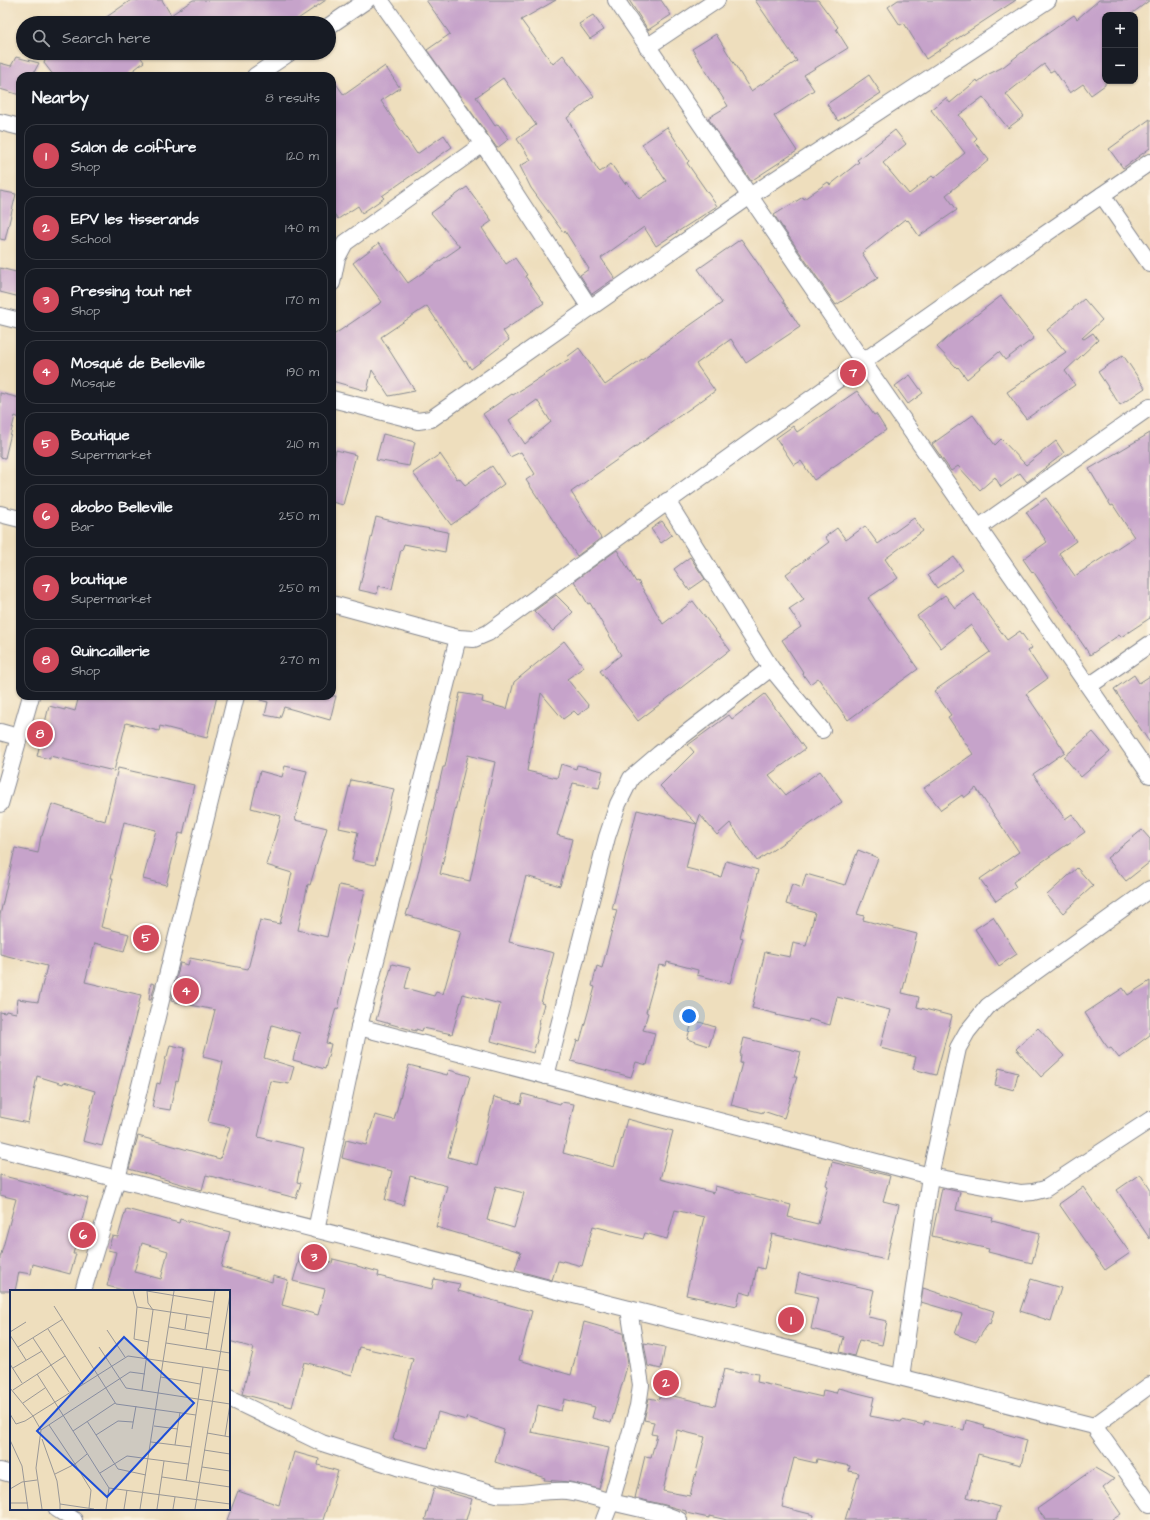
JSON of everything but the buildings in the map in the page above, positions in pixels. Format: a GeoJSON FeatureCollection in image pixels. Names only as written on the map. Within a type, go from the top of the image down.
{"type":"FeatureCollection","features":[{"type":"Feature","properties":{"kind":"street"},"geometry":{"type":"LineString","coordinates":[[336,21],[367,0]]}},
{"type":"Feature","properties":{"kind":"street"},"geometry":{"type":"LineString","coordinates":[[380,0],[482,144],[590,308]]}},
{"type":"Feature","properties":{"kind":"street"},"geometry":{"type":"LineString","coordinates":[[616,0],[863,362],[1150,775]]}},
{"type":"Feature","properties":{"kind":"street"},"geometry":{"type":"LineString","coordinates":[[647,47],[717,0]]}},
{"type":"Feature","properties":{"kind":"street"},"geometry":{"type":"LineString","coordinates":[[336,400],[418,421],[431,419],[750,196],[1048,0]]}},
{"type":"Feature","properties":{"kind":"street"},"geometry":{"type":"LineString","coordinates":[[261,72],[279,60]]}},
{"type":"Feature","properties":{"kind":"street"},"geometry":{"type":"LineString","coordinates":[[0,122],[16,126]]}},
{"type":"Feature","properties":{"kind":"street"},"geometry":{"type":"LineString","coordinates":[[336,263],[345,243],[482,144]]}},
{"type":"Feature","properties":{"kind":"street"},"geometry":{"type":"LineString","coordinates":[[336,605],[458,638],[474,639],[488,633],[667,501],[1150,162]]}},
{"type":"Feature","properties":{"kind":"street"},"geometry":{"type":"LineString","coordinates":[[1102,195],[1150,264]]}},
{"type":"Feature","properties":{"kind":"street"},"geometry":{"type":"LineString","coordinates":[[0,316],[16,320]]}},
{"type":"Feature","properties":{"kind":"street"},"geometry":{"type":"LineString","coordinates":[[978,528],[1150,407]]}},
{"type":"Feature","properties":{"kind":"street"},"geometry":{"type":"LineString","coordinates":[[667,501],[771,668],[822,730]]}},
{"type":"Feature","properties":{"kind":"street"},"geometry":{"type":"LineString","coordinates":[[0,514],[16,518]]}},
{"type":"Feature","properties":{"kind":"street"},"geometry":{"type":"LineString","coordinates":[[316,1230],[359,1027],[458,638]]}},
{"type":"Feature","properties":{"kind":"street"},"geometry":{"type":"LineString","coordinates":[[1089,686],[1150,644]]}},
{"type":"Feature","properties":{"kind":"street"},"geometry":{"type":"LineString","coordinates":[[546,1076],[607,837],[618,804],[631,778],[659,754],[771,668]]}},
{"type":"Feature","properties":{"kind":"street"},"geometry":{"type":"LineString","coordinates":[[0,804],[18,736],[30,700]]}},
{"type":"Feature","properties":{"kind":"street"},"geometry":{"type":"LineString","coordinates":[[83,1290],[118,1179],[235,700]]}},
{"type":"Feature","properties":{"kind":"street"},"geometry":{"type":"LineString","coordinates":[[0,732],[18,736]]}},
{"type":"Feature","properties":{"kind":"street"},"geometry":{"type":"LineString","coordinates":[[901,1377],[930,1176],[958,1048],[967,1032],[988,1006],[1150,889]]}},
{"type":"Feature","properties":{"kind":"street"},"geometry":{"type":"LineString","coordinates":[[359,1027],[930,1176],[1021,1193],[1033,1192],[1045,1188],[1150,1120]]}},
{"type":"Feature","properties":{"kind":"street"},"geometry":{"type":"LineString","coordinates":[[0,1149],[1094,1426],[1150,1504]]}},
{"type":"Feature","properties":{"kind":"street"},"geometry":{"type":"LineString","coordinates":[[604,1520],[611,1502],[638,1406],[641,1385],[629,1309]]}},
{"type":"Feature","properties":{"kind":"street"},"geometry":{"type":"LineString","coordinates":[[1094,1426],[1150,1385]]}},
{"type":"Feature","properties":{"kind":"street"},"geometry":{"type":"LineString","coordinates":[[230,1398],[322,1443],[405,1469],[496,1494],[510,1496],[544,1491],[568,1491],[663,1514],[679,1520]]}},
{"type":"Feature","properties":{"kind":"street"},"geometry":{"type":"LineString","coordinates":[[0,1471],[10,1474]]}},
{"type":"Feature","properties":{"kind":"street"},"geometry":{"type":"LineString","coordinates":[[59,1510],[74,1520]]}},
{"type":"Feature","properties":{"kind":"place","name":"boutique"},"geometry":{"type":"Point","coordinates":[853,373]}},
{"type":"Feature","properties":{"kind":"place","name":"Quincaillerie"},"geometry":{"type":"Point","coordinates":[40,734]}},
{"type":"Feature","properties":{"kind":"place","name":"Boutique"},"geometry":{"type":"Point","coordinates":[146,938]}},
{"type":"Feature","properties":{"kind":"place","name":"Mosqué de Belleville"},"geometry":{"type":"Point","coordinates":[186,991]}},
{"type":"Feature","properties":{"kind":"place","name":"abobo Belleville"},"geometry":{"type":"Point","coordinates":[83,1235]}},
{"type":"Feature","properties":{"kind":"place","name":"Pressing tout net"},"geometry":{"type":"Point","coordinates":[314,1257]}},
{"type":"Feature","properties":{"kind":"place","name":"Salon de coiffure"},"geometry":{"type":"Point","coordinates":[791,1320]}},
{"type":"Feature","properties":{"kind":"place","name":"EPV les tisserands"},"geometry":{"type":"Point","coordinates":[666,1383]}}]}
